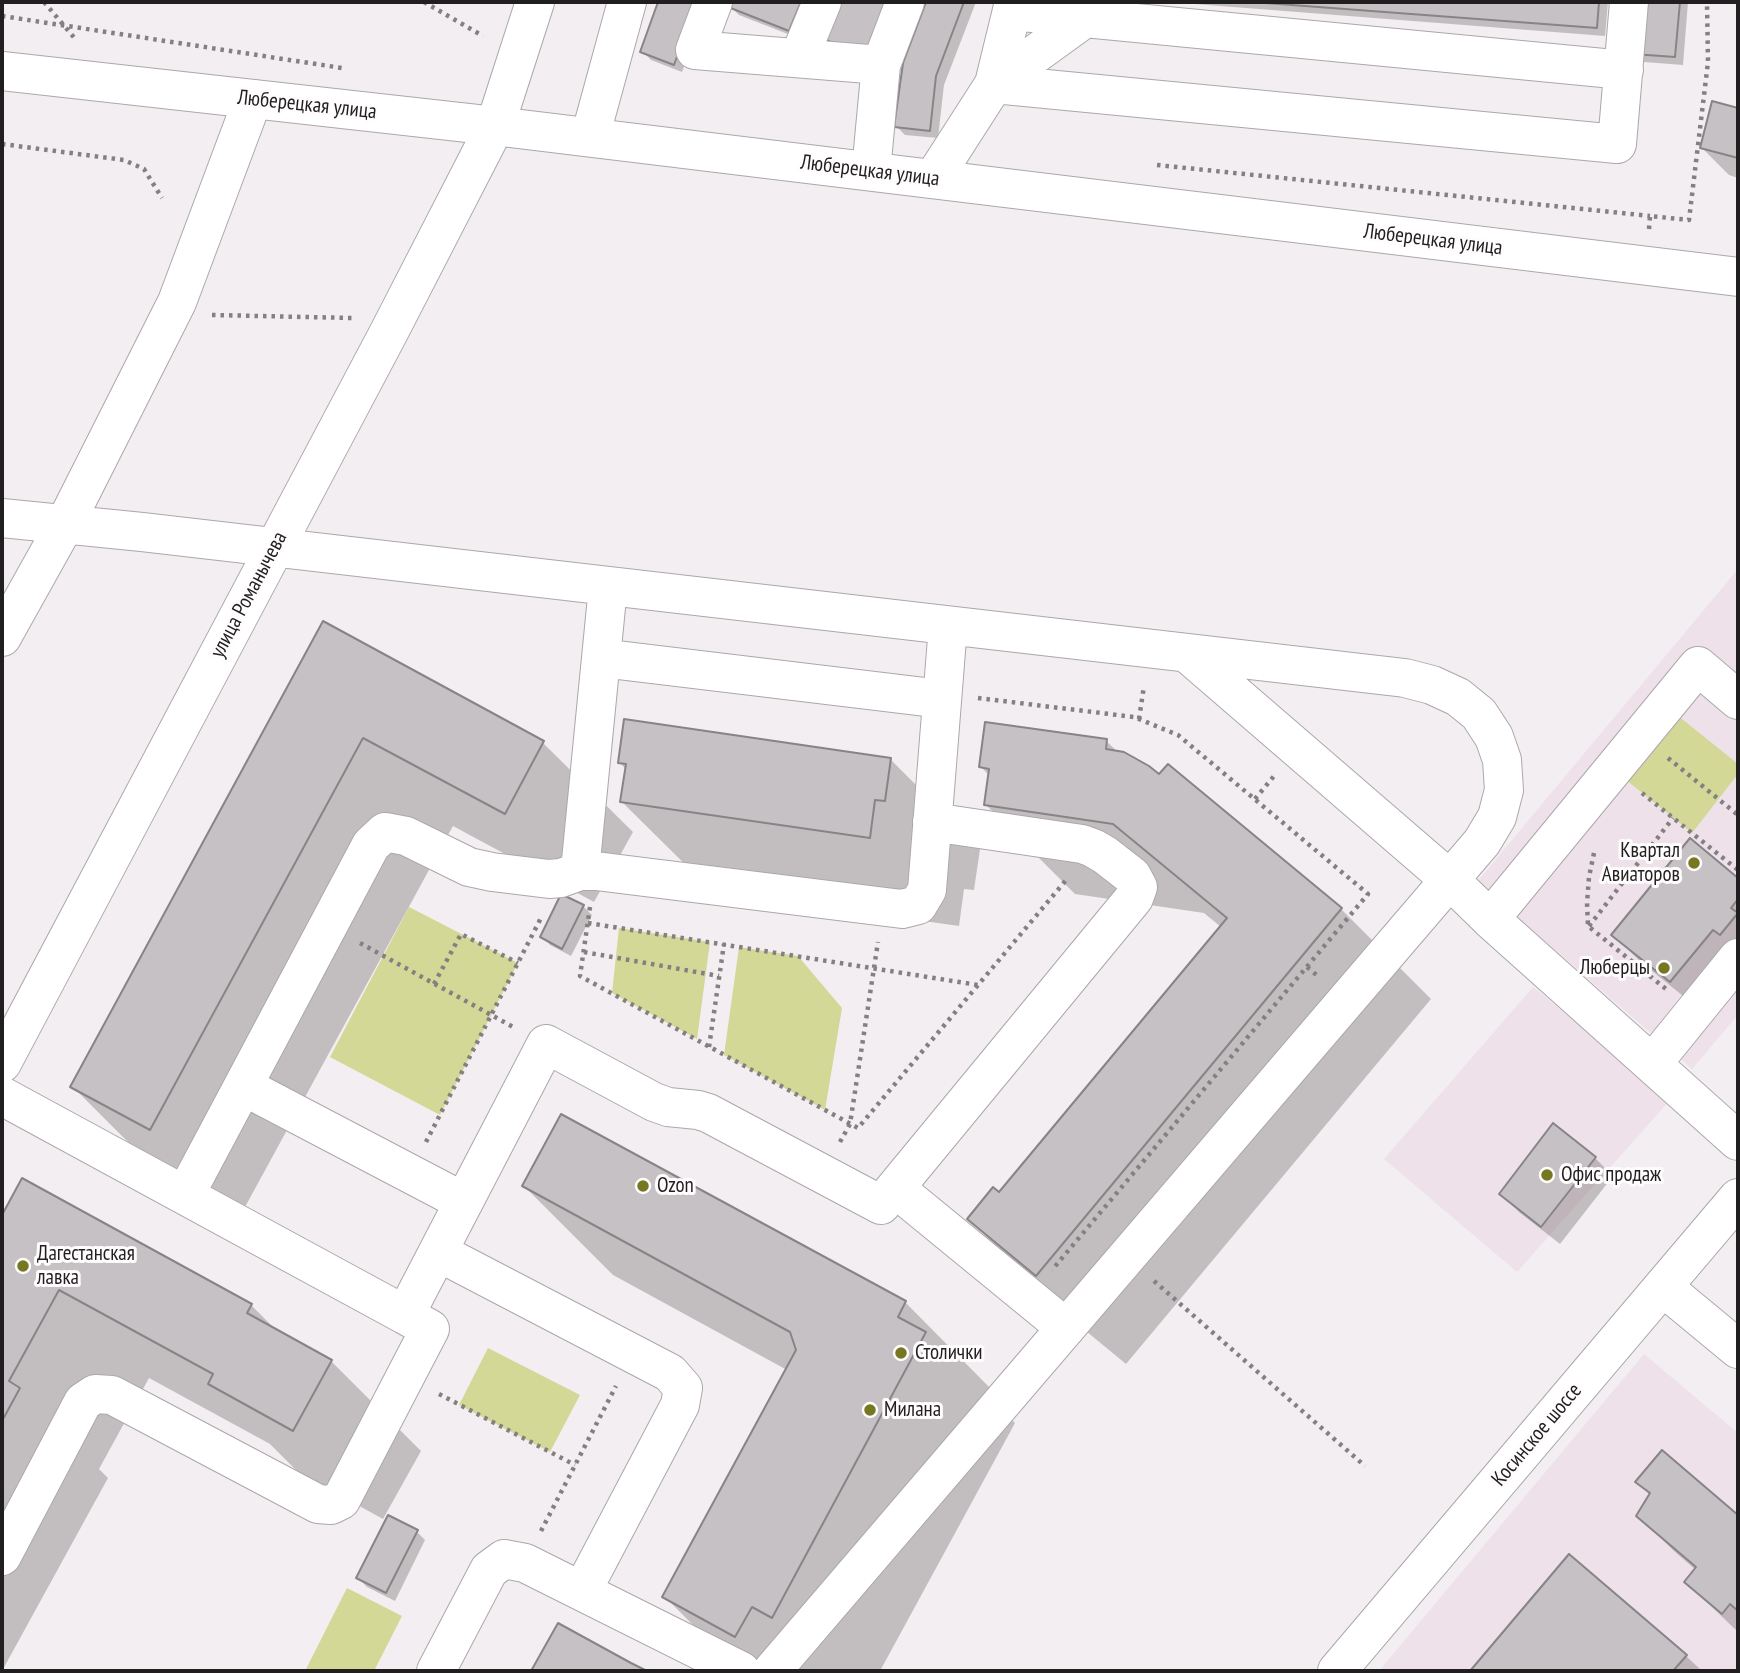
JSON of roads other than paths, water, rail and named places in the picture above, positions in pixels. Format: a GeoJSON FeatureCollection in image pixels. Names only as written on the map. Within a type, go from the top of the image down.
{"type":"FeatureCollection","features":[{"type":"Feature","properties":{"kind":"main road","name":"улица Романычева"},"geometry":{"type":"LineString","coordinates":[[6,1047],[389,332],[495,125],[535,2]]}},
{"type":"Feature","properties":{"kind":"main road"},"geometry":{"type":"LineString","coordinates":[[590,137],[627,2]]}},
{"type":"Feature","properties":{"kind":"main road"},"geometry":{"type":"LineString","coordinates":[[713,2],[695,50],[881,65]]}},
{"type":"Feature","properties":{"kind":"main road"},"geometry":{"type":"LineString","coordinates":[[799,58],[822,2]]}},
{"type":"Feature","properties":{"kind":"main road"},"geometry":{"type":"LineString","coordinates":[[872,172],[881,65],[905,2]]}},
{"type":"Feature","properties":{"kind":"main road"},"geometry":{"type":"LineString","coordinates":[[994,84],[1617,144],[1629,2]]}},
{"type":"Feature","properties":{"kind":"main road"},"geometry":{"type":"LineString","coordinates":[[933,179],[994,84],[1013,6],[1089,10],[1623,70]]}},
{"type":"Feature","properties":{"kind":"main road"},"geometry":{"type":"LineString","coordinates":[[994,84],[1089,10]]}},
{"type":"Feature","properties":{"kind":"main road","name":"Люберецкая улица"},"geometry":{"type":"LineString","coordinates":[[2,71],[495,125],[1738,277]]}},
{"type":"Feature","properties":{"kind":"main road"},"geometry":{"type":"LineString","coordinates":[[2,638],[65,524],[177,302],[253,99]]}},
{"type":"Feature","properties":{"kind":"main road"},"geometry":{"type":"LineString","coordinates":[[2,518],[1405,678],[1432,685],[1458,697],[1479,714],[1494,737],[1502,760],[1503,790],[1497,817],[1482,842],[772,1671]]}},
{"type":"Feature","properties":{"kind":"main road"},"geometry":{"type":"LineString","coordinates":[[579,874],[608,587]]}},
{"type":"Feature","properties":{"kind":"main road"},"geometry":{"type":"LineString","coordinates":[[185,1195],[371,845],[385,832],[406,835],[480,870],[549,879],[579,874],[902,908],[918,905],[927,890],[948,626]]}},
{"type":"Feature","properties":{"kind":"main road"},"geometry":{"type":"LineString","coordinates":[[1187,653],[1450,880],[1738,1142]]}},
{"type":"Feature","properties":{"kind":"main road"},"geometry":{"type":"LineString","coordinates":[[601,658],[942,696]]}},
{"type":"Feature","properties":{"kind":"main road"},"geometry":{"type":"LineString","coordinates":[[1490,919],[1698,666],[1738,699]]}},
{"type":"Feature","properties":{"kind":"main road"},"geometry":{"type":"LineString","coordinates":[[405,1315],[546,1045],[654,1102],[668,1107],[709,1113],[881,1205],[1134,898],[1138,887],[1132,876],[1105,855],[1082,844],[932,822]]}},
{"type":"Feature","properties":{"kind":"main road"},"geometry":{"type":"LineString","coordinates":[[1652,1064],[1738,958]]}},
{"type":"Feature","properties":{"kind":"main road"},"geometry":{"type":"LineString","coordinates":[[243,1086],[464,1202]]}},
{"type":"Feature","properties":{"kind":"main road"},"geometry":{"type":"LineString","coordinates":[[2,1096],[430,1329],[341,1500],[331,1505],[318,1504],[112,1395],[95,1394],[83,1402],[2,1556]]}},
{"type":"Feature","properties":{"kind":"main road"},"geometry":{"type":"LineString","coordinates":[[895,1188],[1066,1328]]}},
{"type":"Feature","properties":{"kind":"main road","name":"Косинское шоссе"},"geometry":{"type":"LineString","coordinates":[[1337,1671],[1738,1198]]}},
{"type":"Feature","properties":{"kind":"main road"},"geometry":{"type":"LineString","coordinates":[[438,1252],[670,1373],[683,1388],[680,1405],[582,1591]]}},
{"type":"Feature","properties":{"kind":"main road"},"geometry":{"type":"LineString","coordinates":[[1663,1287],[1738,1349]]}},
{"type":"Feature","properties":{"kind":"main road"},"geometry":{"type":"LineString","coordinates":[[436,1671],[489,1570],[504,1559],[525,1563],[741,1671]]}},
{"type":"Feature","properties":{"kind":"place","name":"Квартал Авиаторов"},"geometry":{"type":"Point","coordinates":[1694,863]}},
{"type":"Feature","properties":{"kind":"place","name":"Люберцы"},"geometry":{"type":"Point","coordinates":[1664,968]}},
{"type":"Feature","properties":{"kind":"place","name":"Офис продаж"},"geometry":{"type":"Point","coordinates":[1547,1175]}},
{"type":"Feature","properties":{"kind":"place","name":"Ozon"},"geometry":{"type":"Point","coordinates":[643,1186]}},
{"type":"Feature","properties":{"kind":"place","name":"Дагестанская лавка"},"geometry":{"type":"Point","coordinates":[23,1266]}},
{"type":"Feature","properties":{"kind":"place","name":"Столички"},"geometry":{"type":"Point","coordinates":[901,1353]}},
{"type":"Feature","properties":{"kind":"place","name":"Милана"},"geometry":{"type":"Point","coordinates":[870,1410]}}]}
